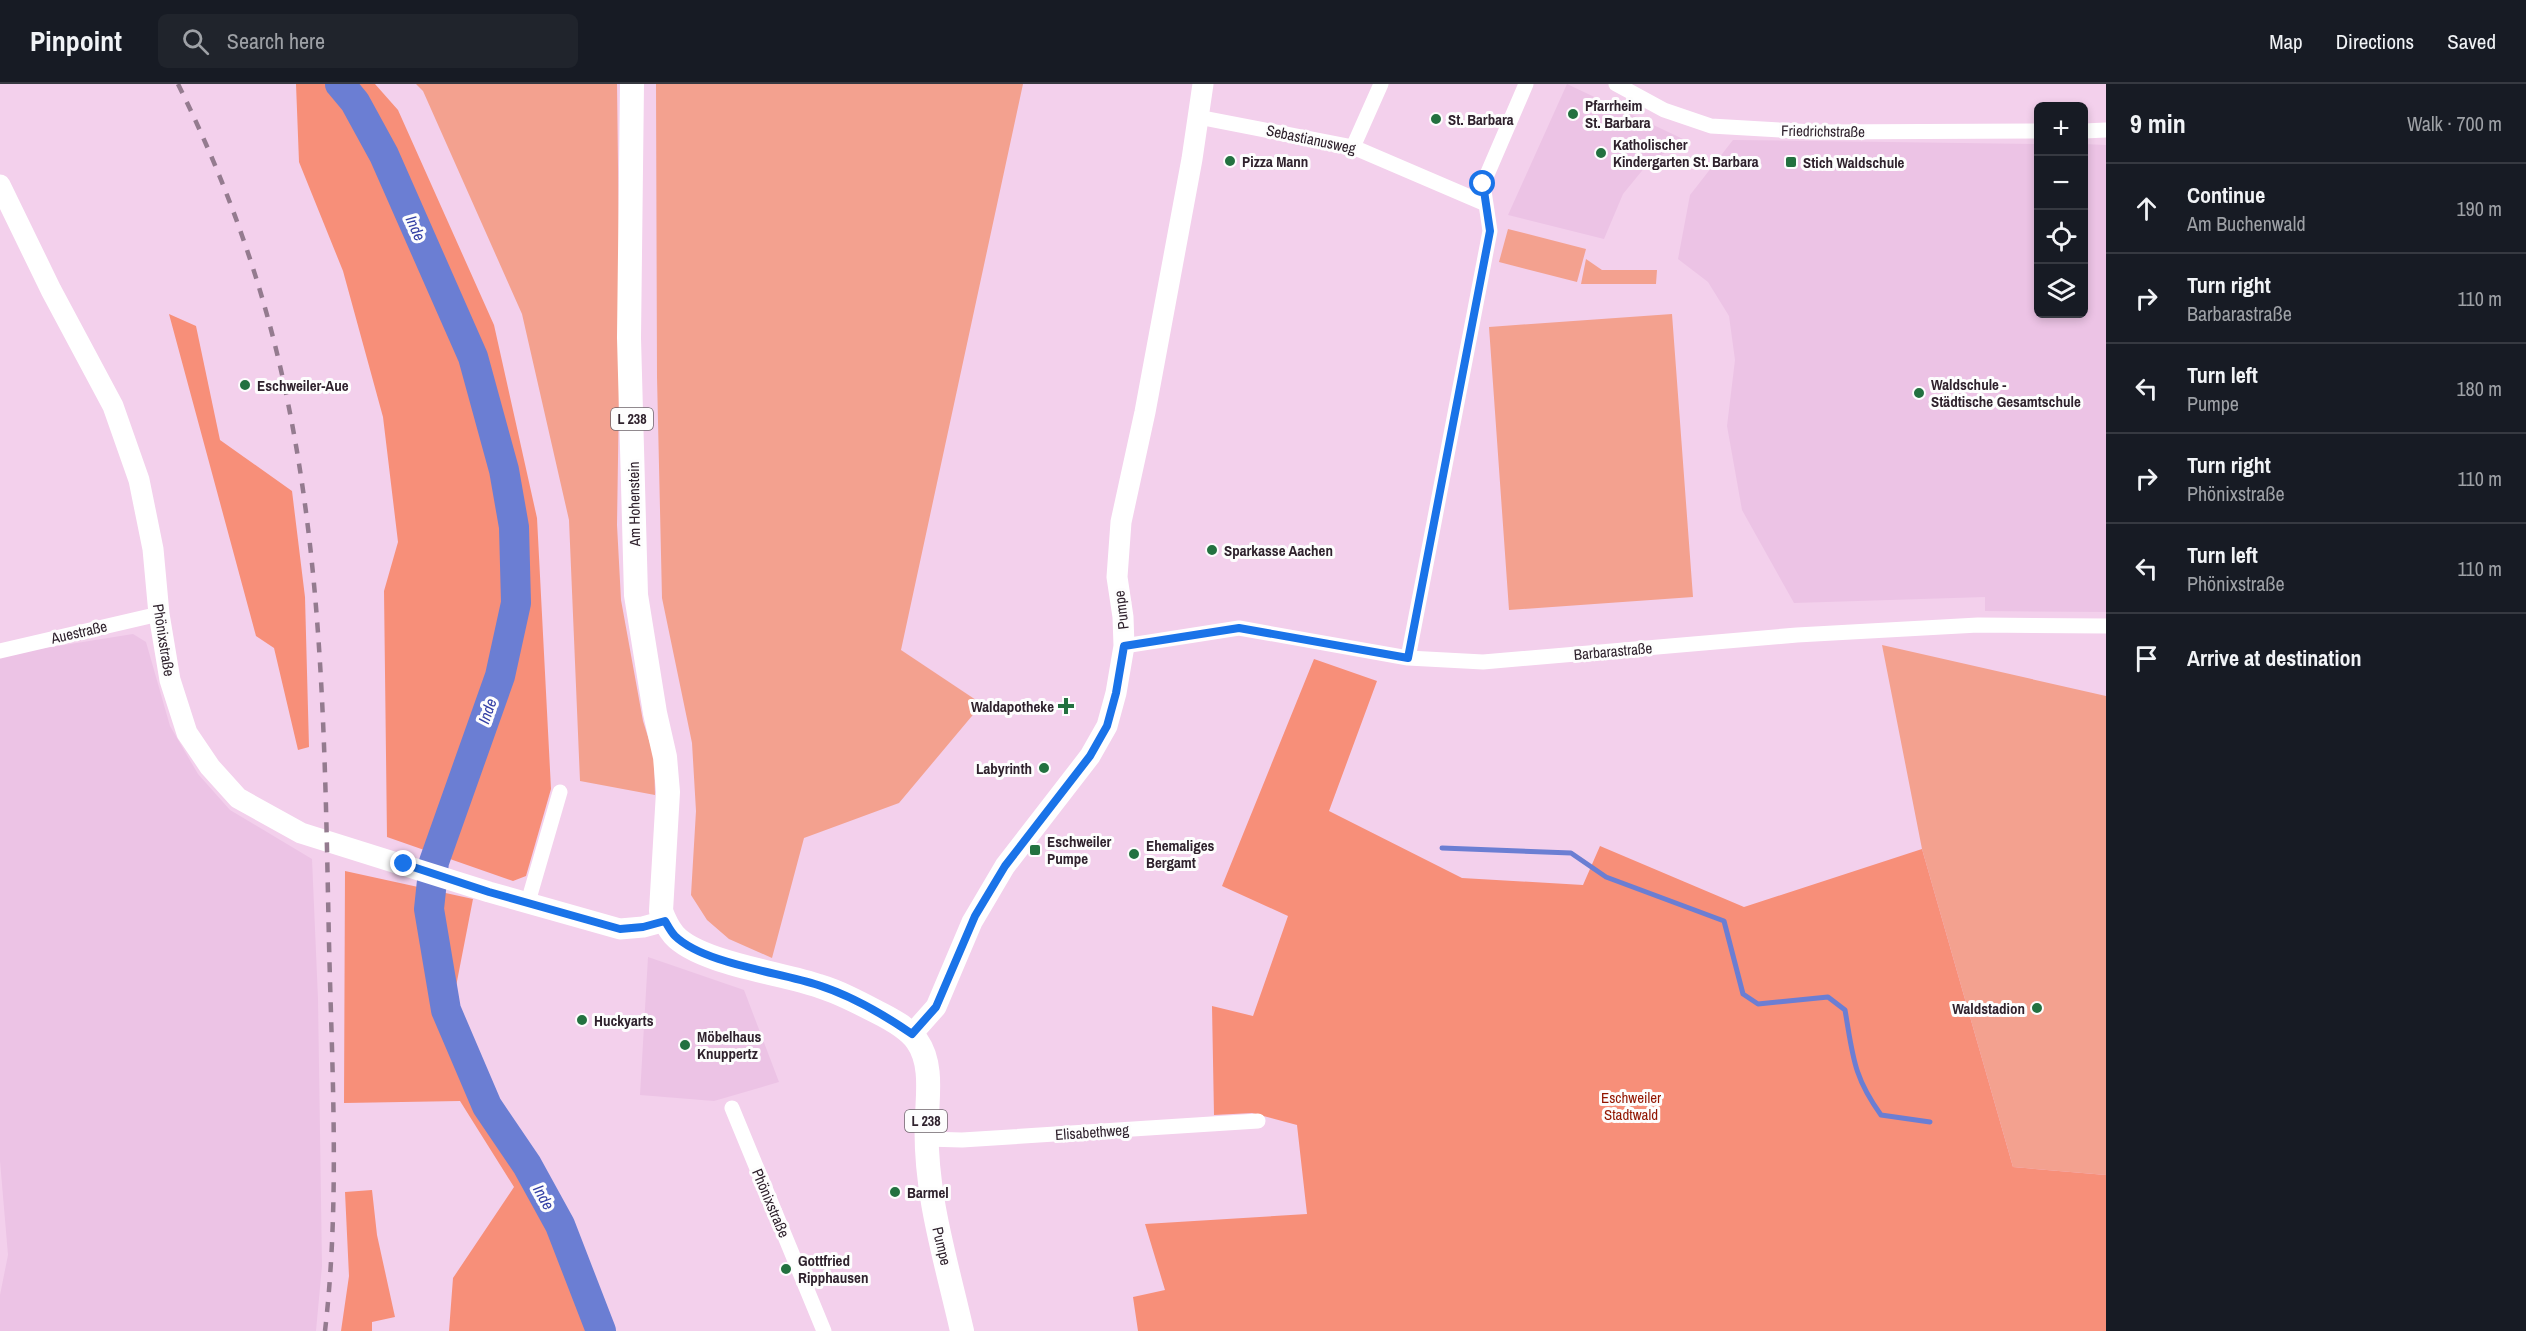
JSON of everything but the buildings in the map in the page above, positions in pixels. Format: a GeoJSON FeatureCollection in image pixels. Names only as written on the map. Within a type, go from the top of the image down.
{"type":"FeatureCollection","features":[{"type":"Feature","properties":{"kind":"main road","name":"Am Hohenstein"},"geometry":{"type":"LineString","coordinates":[[632,84],[629,338],[636,595],[655,713],[665,758],[668,792],[661,894],[661,911],[665,921]]}},
{"type":"Feature","properties":{"kind":"main road","name":"Pumpe"},"geometry":{"type":"LineString","coordinates":[[962,1331],[934,1211],[927,1169],[926,1065],[923,1053],[912,1034],[936,1007],[975,916],[1005,866],[1090,756],[1107,726],[1116,693],[1124,646],[1123,617],[1117,578],[1121,522],[1146,412],[1203,84]]}},
{"type":"Feature","properties":{"kind":"main road","name":"Phönixstraße"},"geometry":{"type":"LineString","coordinates":[[0,185],[51,290],[113,406],[139,480],[153,549],[159,614],[170,680],[187,733],[210,767],[238,798],[301,833],[489,892],[620,929],[643,927],[665,921]]}},
{"type":"Feature","properties":{"kind":"main road","name":"L 238"},"geometry":{"type":"LineString","coordinates":[[665,921],[674,936],[690,947],[740,964],[819,986],[886,1016],[912,1034]]}},
{"type":"Feature","properties":{"kind":"street"},"geometry":{"type":"LineString","coordinates":[[1353,147],[1381,84]]}},
{"type":"Feature","properties":{"kind":"street"},"geometry":{"type":"LineString","coordinates":[[1408,658],[1490,231],[1483,184],[1526,84]]}},
{"type":"Feature","properties":{"kind":"street","name":"Friedrichstraße"},"geometry":{"type":"LineString","coordinates":[[1616,84],[1664,110],[1711,126],[1814,132],[2034,131]]}},
{"type":"Feature","properties":{"kind":"street","name":"Sebastianusweg"},"geometry":{"type":"LineString","coordinates":[[1198,117],[1353,147],[1486,204]]}},
{"type":"Feature","properties":{"kind":"street"},"geometry":{"type":"LineString","coordinates":[[2088,130],[2106,130]]}},
{"type":"Feature","properties":{"kind":"street","name":"Auestraße"},"geometry":{"type":"LineString","coordinates":[[0,651],[159,614]]}},
{"type":"Feature","properties":{"kind":"street","name":"Barbarastraße"},"geometry":{"type":"LineString","coordinates":[[1124,646],[1239,628],[1408,658],[1483,662],[1797,635],[1978,625],[2106,626]]}},
{"type":"Feature","properties":{"kind":"street"},"geometry":{"type":"LineString","coordinates":[[528,902],[560,792]]}},
{"type":"Feature","properties":{"kind":"street","name":"Phönixstraße"},"geometry":{"type":"LineString","coordinates":[[732,1108],[824,1331]]}},
{"type":"Feature","properties":{"kind":"street","name":"Elisabethweg"},"geometry":{"type":"LineString","coordinates":[[926,1139],[962,1140],[1258,1121]]}},
{"type":"Feature","properties":{"kind":"shaded area"},"geometry":{"type":"Polygon","coordinates":[[[416,84],[617,84],[620,328],[617,525],[621,600],[643,721],[654,756],[655,795],[580,781],[569,520],[522,314],[423,91],[416,84]]]}},
{"type":"Feature","properties":{"kind":"shaded area"},"geometry":{"type":"Polygon","coordinates":[[[656,84],[1023,84],[901,650],[982,704],[899,803],[804,838],[772,958],[729,939],[707,920],[691,895],[696,811],[692,743],[662,598],[657,377],[656,84]]]}},
{"type":"Feature","properties":{"kind":"shaded area","name":"Katholischer Kindergarten St. Barbara"},"geometry":{"type":"Polygon","coordinates":[[[1567,84],[1683,139],[1682,144],[1650,161],[1623,194],[1604,239],[1508,215],[1567,84]]]}},
{"type":"Feature","properties":{"kind":"shaded area","name":"Waldschule - Städtische Gesamtschule"},"geometry":{"type":"Polygon","coordinates":[[[1733,140],[2034,144],[2034,318],[2088,318],[2088,144],[2106,145],[2106,612],[1985,611],[1985,597],[1794,603],[1742,510],[1727,426],[1735,360],[1729,316],[1708,282],[1678,259],[1690,195],[1733,140]]]}},
{"type":"Feature","properties":{"kind":"shaded area"},"geometry":{"type":"Polygon","coordinates":[[[1508,229],[1586,249],[1577,282],[1499,262],[1508,229]]]}},
{"type":"Feature","properties":{"kind":"shaded area"},"geometry":{"type":"Polygon","coordinates":[[[1586,259],[1602,270],[1657,270],[1656,284],[1581,284],[1586,259]]]}},
{"type":"Feature","properties":{"kind":"shaded area"},"geometry":{"type":"Polygon","coordinates":[[[1672,314],[1693,597],[1509,610],[1489,327],[1672,314]]]}},
{"type":"Feature","properties":{"kind":"shaded area"},"geometry":{"type":"Polygon","coordinates":[[[133,634],[146,642],[170,726],[198,774],[230,810],[312,859],[318,999],[322,1266],[316,1331],[0,1331],[0,1295],[8,1255],[0,1161],[0,658],[20,652],[133,634]]]}},
{"type":"Feature","properties":{"kind":"shaded area","name":"Waldstadion"},"geometry":{"type":"Polygon","coordinates":[[[1882,645],[2106,696],[2106,1175],[2013,1167],[1922,849],[1882,645]]]}},
{"type":"Feature","properties":{"kind":"shaded area"},"geometry":{"type":"Polygon","coordinates":[[[648,957],[744,990],[779,1082],[714,1101],[640,1095],[648,957]]]}},
{"type":"Feature","properties":{"kind":"green space"},"geometry":{"type":"Polygon","coordinates":[[[296,84],[375,84],[398,110],[494,325],[537,518],[551,789],[526,876],[513,881],[387,837],[384,591],[398,542],[383,417],[343,271],[299,162],[296,84]]]}},
{"type":"Feature","properties":{"kind":"green space"},"geometry":{"type":"Polygon","coordinates":[[[169,314],[196,326],[220,440],[292,491],[305,597],[309,747],[298,750],[274,648],[256,636],[169,314]]]}},
{"type":"Feature","properties":{"kind":"green space","name":"Eschweiler Stadtwald"},"geometry":{"type":"Polygon","coordinates":[[[1314,659],[1377,681],[1329,811],[1462,878],[1583,885],[1600,846],[1744,907],[1922,849],[2013,1167],[2106,1175],[2106,1331],[1138,1331],[1133,1297],[1165,1290],[1145,1224],[1307,1214],[1297,1125],[1252,1113],[1214,1115],[1212,1006],[1253,1016],[1288,916],[1222,886],[1314,659]]]}},
{"type":"Feature","properties":{"kind":"green space"},"geometry":{"type":"Polygon","coordinates":[[[345,871],[473,899],[452,1007],[493,1098],[569,1220],[615,1331],[449,1331],[453,1278],[514,1187],[460,1101],[344,1103],[345,871]]]}},
{"type":"Feature","properties":{"kind":"green space"},"geometry":{"type":"Polygon","coordinates":[[[372,1190],[377,1235],[395,1317],[372,1322],[372,1331],[341,1331],[349,1276],[345,1192],[372,1190]]]}},
{"type":"Feature","properties":{"kind":"waterway","name":"Inde"},"geometry":{"type":"LineString","coordinates":[[340,84],[355,102],[384,155],[473,357],[504,470],[514,527],[516,603],[500,676],[434,862],[429,909],[446,1010],[487,1106],[527,1165],[560,1225],[601,1331]]}},
{"type":"Feature","properties":{"kind":"waterway"},"geometry":{"type":"LineString","coordinates":[[1442,848],[1571,853],[1606,877],[1724,921],[1743,994],[1758,1004],[1828,997],[1845,1010],[1859,1077],[1881,1115],[1930,1122]]}},
{"type":"Feature","properties":{"kind":"railway"},"geometry":{"type":"LineString","coordinates":[[178,84],[229,200],[269,321],[288,403],[309,537],[316,604],[324,739],[333,1088],[334,1186],[330,1283],[325,1331]]}},
{"type":"Feature","properties":{"kind":"place","name":"Pfarrheim St. Barbara"},"geometry":{"type":"Point","coordinates":[1573,114]}},
{"type":"Feature","properties":{"kind":"place","name":"St. Barbara"},"geometry":{"type":"Point","coordinates":[1436,119]}},
{"type":"Feature","properties":{"kind":"place","name":"Katholischer Kindergarten St. Barbara"},"geometry":{"type":"Point","coordinates":[1601,153]}},
{"type":"Feature","properties":{"kind":"place","name":"Pizza Mann"},"geometry":{"type":"Point","coordinates":[1230,161]}},
{"type":"Feature","properties":{"kind":"place","name":"Stich Waldschule"},"geometry":{"type":"Point","coordinates":[1791,162]}},
{"type":"Feature","properties":{"kind":"place","name":"Eschweiler-Aue"},"geometry":{"type":"Point","coordinates":[245,385]}},
{"type":"Feature","properties":{"kind":"place","name":"Waldschule - Städtische Gesamtschule"},"geometry":{"type":"Point","coordinates":[1919,393]}},
{"type":"Feature","properties":{"kind":"place","name":"Sparkasse Aachen"},"geometry":{"type":"Point","coordinates":[1212,550]}},
{"type":"Feature","properties":{"kind":"place","name":"Waldapotheke"},"geometry":{"type":"Point","coordinates":[1066,706]}},
{"type":"Feature","properties":{"kind":"place","name":"Labyrinth"},"geometry":{"type":"Point","coordinates":[1044,768]}},
{"type":"Feature","properties":{"kind":"place","name":"Eschweiler Pumpe"},"geometry":{"type":"Point","coordinates":[1035,850]}},
{"type":"Feature","properties":{"kind":"place","name":"Ehemaliges Bergamt"},"geometry":{"type":"Point","coordinates":[1134,854]}},
{"type":"Feature","properties":{"kind":"place","name":"Waldstadion"},"geometry":{"type":"Point","coordinates":[2037,1008]}},
{"type":"Feature","properties":{"kind":"place","name":"Huckyarts"},"geometry":{"type":"Point","coordinates":[582,1020]}},
{"type":"Feature","properties":{"kind":"place","name":"Möbelhaus Knuppertz"},"geometry":{"type":"Point","coordinates":[685,1045]}},
{"type":"Feature","properties":{"kind":"place","name":"Barmel"},"geometry":{"type":"Point","coordinates":[895,1192]}},
{"type":"Feature","properties":{"kind":"place","name":"Gottfried Ripphausen"},"geometry":{"type":"Point","coordinates":[786,1269]}},
{"type":"Feature","properties":{"kind":"route"},"geometry":{"type":"LineString","coordinates":[[404,864],[489,892],[620,929],[643,927],[665,921],[674,936],[690,947],[710,955],[819,986],[855,1000],[886,1016],[912,1034],[936,1007],[975,916],[1005,866],[1090,756],[1107,726],[1116,693],[1124,646],[1239,628],[1408,658],[1490,231],[1483,184]]}}]}
